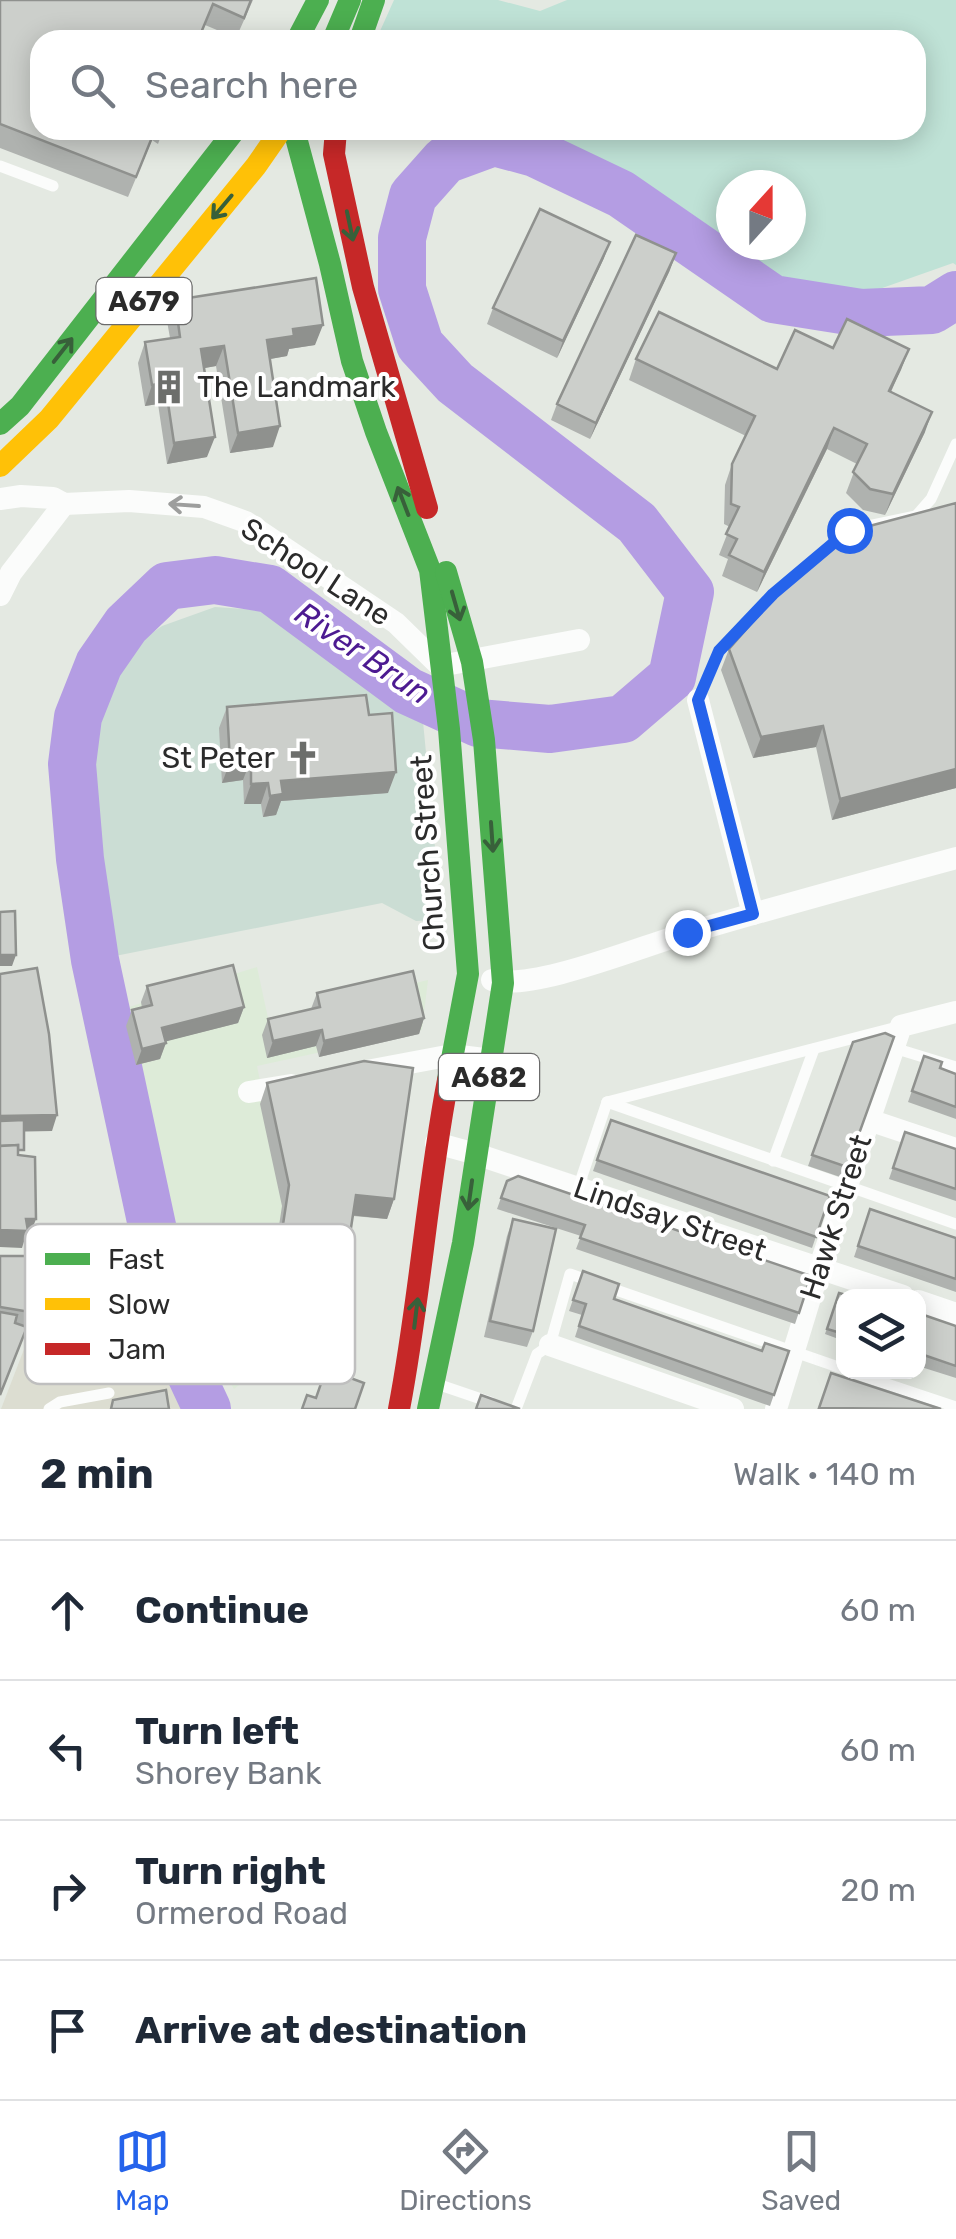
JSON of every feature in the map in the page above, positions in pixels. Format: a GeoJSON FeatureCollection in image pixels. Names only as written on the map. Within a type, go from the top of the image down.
{"type":"FeatureCollection","features":[{"type":"Feature","properties":{"kind":"main road"},"geometry":{"type":"LineString","coordinates":[[302,30],[318,0]]}},
{"type":"Feature","properties":{"kind":"main road"},"geometry":{"type":"LineString","coordinates":[[337,30],[350,0]]}},
{"type":"Feature","properties":{"kind":"main road"},"geometry":{"type":"LineString","coordinates":[[364,30],[374,0]]}},
{"type":"Feature","properties":{"kind":"main road","name":"A679"},"geometry":{"type":"LineString","coordinates":[[0,424],[20,406],[227,140]]}},
{"type":"Feature","properties":{"kind":"main road","name":"A679"},"geometry":{"type":"LineString","coordinates":[[0,466],[49,420],[275,140]]}},
{"type":"Feature","properties":{"kind":"main road","name":"Church Street"},"geometry":{"type":"LineString","coordinates":[[297,140],[352,361],[430,570],[449,729],[468,974],[436,1144],[413,1337],[399,1409]]}},
{"type":"Feature","properties":{"kind":"main road","name":"A682"},"geometry":{"type":"LineString","coordinates":[[335,142],[364,287],[472,662],[484,740],[503,982],[463,1243],[428,1409]]}},
{"type":"Feature","properties":{"kind":"street","name":"School Lane"},"geometry":{"type":"LineString","coordinates":[[0,498],[53,498],[64,504],[129,501],[204,507],[246,522],[396,623],[440,666]]}},
{"type":"Feature","properties":{"kind":"street"},"geometry":{"type":"LineString","coordinates":[[0,595],[10,573],[64,504]]}},
{"type":"Feature","properties":{"kind":"street"},"geometry":{"type":"LineString","coordinates":[[440,666],[579,640]]}},
{"type":"Feature","properties":{"kind":"street"},"geometry":{"type":"LineString","coordinates":[[698,700],[753,914]]}},
{"type":"Feature","properties":{"kind":"street"},"geometry":{"type":"LineString","coordinates":[[468,974],[503,982],[549,976],[956,858]]}},
{"type":"Feature","properties":{"kind":"street"},"geometry":{"type":"LineString","coordinates":[[897,1037],[956,1012]]}},
{"type":"Feature","properties":{"kind":"street","name":"Hawk Street"},"geometry":{"type":"LineString","coordinates":[[776,1409],[897,1037]]}},
{"type":"Feature","properties":{"kind":"street"},"geometry":{"type":"LineString","coordinates":[[342,1075],[452,1055],[492,1060]]}},
{"type":"Feature","properties":{"kind":"street"},"geometry":{"type":"LineString","coordinates":[[249,1092],[304,1082]]}},
{"type":"Feature","properties":{"kind":"street"},"geometry":{"type":"LineString","coordinates":[[868,1120],[956,1149]]}},
{"type":"Feature","properties":{"kind":"street","name":"Lindsay Street"},"geometry":{"type":"LineString","coordinates":[[436,1144],[882,1289]]}},
{"type":"Feature","properties":{"kind":"street"},"geometry":{"type":"LineString","coordinates":[[926,1305],[956,1314]]}},
{"type":"Feature","properties":{"kind":"street"},"geometry":{"type":"LineString","coordinates":[[550,1345],[733,1409]]}},
{"type":"Feature","properties":{"kind":"lane"},"geometry":{"type":"LineString","coordinates":[[0,166],[52,186]]}},
{"type":"Feature","properties":{"kind":"lane"},"geometry":{"type":"LineString","coordinates":[[819,555],[849,530],[916,516],[931,500],[956,444]]}},
{"type":"Feature","properties":{"kind":"lane"},"geometry":{"type":"LineString","coordinates":[[698,700],[719,651],[773,594],[804,568]]}},
{"type":"Feature","properties":{"kind":"lane"},"geometry":{"type":"LineString","coordinates":[[607,1102],[814,1049],[897,1037],[956,1067]]}},
{"type":"Feature","properties":{"kind":"lane"},"geometry":{"type":"LineString","coordinates":[[773,1161],[814,1049]]}},
{"type":"Feature","properties":{"kind":"lane"},"geometry":{"type":"LineString","coordinates":[[607,1102],[956,1224]]}},
{"type":"Feature","properties":{"kind":"lane"},"geometry":{"type":"LineString","coordinates":[[578,1188],[607,1102]]}},
{"type":"Feature","properties":{"kind":"lane"},"geometry":{"type":"LineString","coordinates":[[434,1383],[512,1409],[536,1354],[550,1345],[570,1274],[836,1366]]}},
{"type":"Feature","properties":{"kind":"lane"},"geometry":{"type":"LineString","coordinates":[[873,1379],[956,1407]]}},
{"type":"Feature","properties":{"kind":"lane"},"geometry":{"type":"LineString","coordinates":[[50,1409],[60,1402],[109,1392]]}},
{"type":"Feature","properties":{"kind":"shaded area"},"geometry":{"type":"Polygon","coordinates":[[[394,0],[498,0],[540,11],[567,0],[956,0],[956,265],[854,298],[756,272],[738,260],[806,260],[806,170],[716,170],[716,246],[596,168],[531,140],[926,140],[926,30],[380,30],[394,0]]]}},
{"type":"Feature","properties":{"kind":"shaded area"},"geometry":{"type":"Polygon","coordinates":[[[215,607],[260,610],[422,711],[442,920],[416,921],[382,903],[110,957],[85,761],[92,716],[122,654],[162,626],[215,607]]]}},
{"type":"Feature","properties":{"kind":"shaded area"},"geometry":{"type":"Polygon","coordinates":[[[257,967],[268,1018],[428,980],[422,1030],[257,1066],[285,1204],[282,1224],[169,1224],[129,1007],[257,967]]]}},
{"type":"Feature","properties":{"kind":"shaded area"},"geometry":{"type":"Polygon","coordinates":[[[25,1347],[25,1384],[181,1384],[194,1409],[1,1409],[25,1347]]]}},
{"type":"Feature","properties":{"kind":"building"},"geometry":{"type":"Polygon","coordinates":[[[0,0],[251,0],[244,18],[213,4],[202,30],[30,30],[30,136],[0,124],[0,0]]]}},
{"type":"Feature","properties":{"kind":"building"},"geometry":{"type":"Polygon","coordinates":[[[41,140],[151,140],[136,177],[41,140]]]}},
{"type":"Feature","properties":{"kind":"building"},"geometry":{"type":"Polygon","coordinates":[[[540,209],[610,242],[563,341],[493,308],[540,209]]]}},
{"type":"Feature","properties":{"kind":"building"},"geometry":{"type":"Polygon","coordinates":[[[636,235],[676,253],[596,423],[557,404],[636,235]]]}},
{"type":"Feature","properties":{"kind":"building","name":"The Landmark"},"geometry":{"type":"Polygon","coordinates":[[[316,278],[323,325],[293,329],[294,336],[267,340],[280,426],[238,433],[224,346],[201,349],[215,437],[174,443],[165,383],[152,385],[145,342],[180,337],[175,300],[316,278]]]}},
{"type":"Feature","properties":{"kind":"building"},"geometry":{"type":"Polygon","coordinates":[[[659,312],[777,369],[795,330],[833,348],[847,319],[909,349],[889,391],[932,412],[893,494],[870,489],[853,472],[867,444],[834,428],[764,572],[729,555],[737,539],[726,534],[739,507],[731,504],[732,464],[755,416],[636,359],[659,312]]]}},
{"type":"Feature","properties":{"kind":"building"},"geometry":{"type":"Polygon","coordinates":[[[956,503],[956,769],[840,799],[823,726],[761,737],[729,649],[798,570],[847,532],[956,503]]]}},
{"type":"Feature","properties":{"kind":"building","name":"St Peter"},"geometry":{"type":"Polygon","coordinates":[[[366,695],[369,715],[392,713],[396,772],[281,781],[283,794],[270,796],[268,783],[251,784],[251,759],[230,762],[227,707],[366,695]]]}},
{"type":"Feature","properties":{"kind":"building"},"geometry":{"type":"Polygon","coordinates":[[[15,911],[16,955],[0,955],[0,912],[15,911]]]}},
{"type":"Feature","properties":{"kind":"building"},"geometry":{"type":"Polygon","coordinates":[[[233,965],[244,1007],[162,1028],[166,1043],[142,1049],[132,1010],[152,1005],[147,986],[233,965]]]}},
{"type":"Feature","properties":{"kind":"building"},"geometry":{"type":"Polygon","coordinates":[[[37,968],[57,1115],[0,1116],[0,974],[37,968]]]}},
{"type":"Feature","properties":{"kind":"building"},"geometry":{"type":"Polygon","coordinates":[[[413,971],[424,1018],[324,1041],[322,1030],[273,1041],[268,1019],[320,1007],[317,993],[413,971]]]}},
{"type":"Feature","properties":{"kind":"building"},"geometry":{"type":"Polygon","coordinates":[[[885,1033],[894,1037],[847,1167],[812,1155],[853,1042],[885,1033]]]}},
{"type":"Feature","properties":{"kind":"building"},"geometry":{"type":"Polygon","coordinates":[[[924,1056],[942,1062],[940,1068],[956,1074],[956,1107],[912,1091],[924,1056]]]}},
{"type":"Feature","properties":{"kind":"building"},"geometry":{"type":"Polygon","coordinates":[[[364,1061],[413,1068],[394,1199],[356,1195],[352,1224],[283,1224],[289,1185],[267,1083],[364,1061]]]}},
{"type":"Feature","properties":{"kind":"building"},"geometry":{"type":"Polygon","coordinates":[[[24,1120],[24,1150],[18,1150],[18,1145],[0,1146],[0,1121],[24,1120]]]}},
{"type":"Feature","properties":{"kind":"building"},"geometry":{"type":"Polygon","coordinates":[[[611,1120],[830,1196],[816,1237],[597,1160],[611,1120]]]}},
{"type":"Feature","properties":{"kind":"building"},"geometry":{"type":"Polygon","coordinates":[[[905,1132],[956,1149],[956,1189],[893,1168],[905,1132]]]}},
{"type":"Feature","properties":{"kind":"building"},"geometry":{"type":"Polygon","coordinates":[[[18,1145],[18,1155],[35,1157],[36,1219],[26,1219],[25,1231],[0,1230],[0,1146],[18,1145]]]}},
{"type":"Feature","properties":{"kind":"building"},"geometry":{"type":"Polygon","coordinates":[[[518,1176],[811,1276],[799,1313],[580,1238],[585,1225],[501,1198],[507,1181],[518,1176]]]}},
{"type":"Feature","properties":{"kind":"building"},"geometry":{"type":"Polygon","coordinates":[[[870,1209],[956,1238],[956,1279],[858,1246],[870,1209]]]}},
{"type":"Feature","properties":{"kind":"building"},"geometry":{"type":"Polygon","coordinates":[[[513,1219],[556,1229],[533,1331],[490,1321],[513,1219]]]}},
{"type":"Feature","properties":{"kind":"building"},"geometry":{"type":"Polygon","coordinates":[[[0,1256],[25,1256],[25,1311],[0,1307],[0,1256]]]}},
{"type":"Feature","properties":{"kind":"building"},"geometry":{"type":"Polygon","coordinates":[[[583,1271],[619,1284],[614,1299],[762,1351],[765,1343],[789,1351],[774,1395],[579,1326],[586,1304],[573,1300],[583,1271]]]}},
{"type":"Feature","properties":{"kind":"building"},"geometry":{"type":"Polygon","coordinates":[[[836,1302],[836,1332],[827,1329],[836,1302]]]}},
{"type":"Feature","properties":{"kind":"building"},"geometry":{"type":"Polygon","coordinates":[[[0,1312],[17,1315],[15,1323],[25,1326],[25,1332],[0,1395],[0,1312]]]}},
{"type":"Feature","properties":{"kind":"building"},"geometry":{"type":"Polygon","coordinates":[[[926,1316],[956,1326],[956,1366],[926,1356],[926,1316]]]}},
{"type":"Feature","properties":{"kind":"building"},"geometry":{"type":"Polygon","coordinates":[[[831,1373],[836,1379],[849,1379],[941,1409],[819,1408],[831,1373]]]}},
{"type":"Feature","properties":{"kind":"building"},"geometry":{"type":"Polygon","coordinates":[[[355,1380],[364,1383],[355,1409],[302,1409],[307,1395],[316,1398],[321,1384],[355,1384],[355,1380]]]}},
{"type":"Feature","properties":{"kind":"building"},"geometry":{"type":"Polygon","coordinates":[[[166,1390],[169,1409],[111,1409],[113,1400],[166,1390]]]}},
{"type":"Feature","properties":{"kind":"building"},"geometry":{"type":"Polygon","coordinates":[[[481,1395],[520,1409],[476,1409],[481,1395]]]}},
{"type":"Feature","properties":{"kind":"waterway","name":"River Brun"},"geometry":{"type":"LineString","coordinates":[[152,1224],[95,960],[80,859],[72,764],[78,717],[99,664],[126,625],[167,586],[215,580],[270,589],[408,691],[478,723],[550,729],[623,719],[672,677],[690,592],[637,523],[455,383],[420,345],[402,289],[402,238],[413,196],[445,160],[494,142],[535,153],[621,194],[773,299],[861,313],[932,310],[956,295]]}},
{"type":"Feature","properties":{"kind":"waterway","name":"River Brun"},"geometry":{"type":"LineString","coordinates":[[195,1384],[207,1409]]}},
{"type":"Feature","properties":{"kind":"traffic: fast"},"geometry":{"type":"LineString","coordinates":[[302,30],[318,0]]}},
{"type":"Feature","properties":{"kind":"traffic: fast"},"geometry":{"type":"LineString","coordinates":[[337,30],[350,0]]}},
{"type":"Feature","properties":{"kind":"traffic: fast"},"geometry":{"type":"LineString","coordinates":[[364,30],[374,0]]}},
{"type":"Feature","properties":{"kind":"traffic: fast"},"geometry":{"type":"LineString","coordinates":[[0,424],[20,406],[227,140]]}},
{"type":"Feature","properties":{"kind":"traffic: fast"},"geometry":{"type":"LineString","coordinates":[[297,140],[352,361],[430,570],[449,729],[468,974],[448,1080]]}},
{"type":"Feature","properties":{"kind":"traffic: fast"},"geometry":{"type":"LineString","coordinates":[[428,1409],[463,1243],[503,983],[484,740],[472,662],[446,572]]}},
{"type":"Feature","properties":{"kind":"traffic: slow"},"geometry":{"type":"LineString","coordinates":[[0,466],[49,419],[274,140]]}},
{"type":"Feature","properties":{"kind":"traffic: jam"},"geometry":{"type":"LineString","coordinates":[[335,140],[334,154],[363,287],[427,508]]}},
{"type":"Feature","properties":{"kind":"traffic: jam"},"geometry":{"type":"LineString","coordinates":[[399,1409],[448,1080]]}},
{"type":"Feature","properties":{"kind":"place","name":"The Landmark"},"geometry":{"type":"Point","coordinates":[169,387]}},
{"type":"Feature","properties":{"kind":"place","name":"St Peter"},"geometry":{"type":"Point","coordinates":[303,758]}},
{"type":"Feature","properties":{"kind":"route"},"geometry":{"type":"LineString","coordinates":[[687,932],[753,914],[698,700],[719,651],[773,594],[849,530]]}}]}
